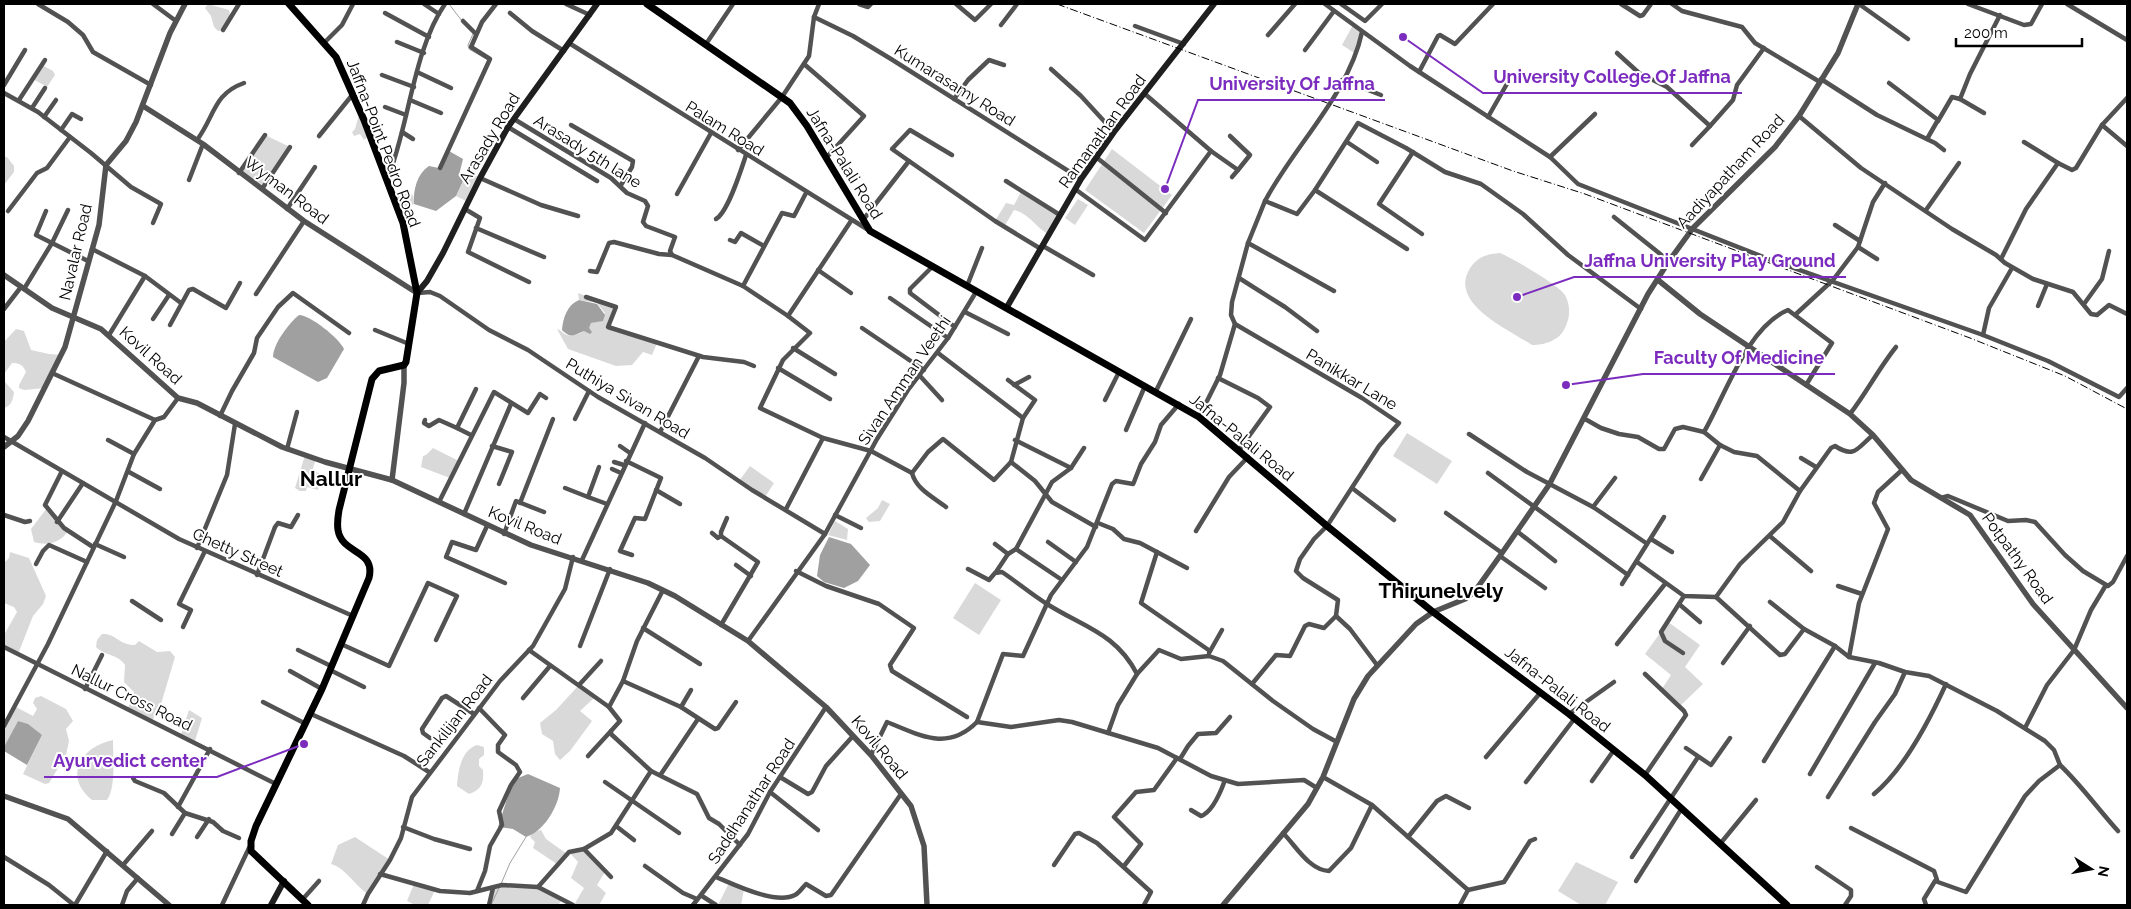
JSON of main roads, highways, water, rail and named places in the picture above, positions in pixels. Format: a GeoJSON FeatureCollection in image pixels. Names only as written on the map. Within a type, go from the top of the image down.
{"type":"FeatureCollection","features":[{"type":"Feature","properties":{"kind":"main road","name":"Jaffna-Point Pedro Road"},"geometry":{"type":"LineString","coordinates":[[284,881],[260,860],[250,847],[256,826],[311,714],[369,578],[370,568],[367,559],[345,545],[338,529],[339,510],[348,467],[374,375],[383,370],[404,365],[416,293],[403,223],[353,94],[336,56],[289,4]]}},
{"type":"Feature","properties":{"kind":"main road","name":"Arasady Road"},"geometry":{"type":"LineString","coordinates":[[416,293],[428,280],[508,127],[597,4]]}},
{"type":"Feature","properties":{"kind":"main road","name":"Jafna-Palali Road"},"geometry":{"type":"LineString","coordinates":[[647,4],[782,97],[795,109],[862,221],[870,231],[1199,417],[1327,526],[1433,612],[1541,692],[1614,750],[1682,808],[1787,905]]}},
{"type":"Feature","properties":{"kind":"main road","name":"Ramanathan Road"},"geometry":{"type":"LineString","coordinates":[[1007,307],[1075,189],[1096,157],[1214,4]]}},
{"type":"Feature","properties":{"kind":"main road"},"geometry":{"type":"LineString","coordinates":[[271,905],[284,881],[305,903]]}},
{"type":"Feature","properties":{"kind":"waterway"},"geometry":{"type":"LineString","coordinates":[[449,4],[462,21]]}},
{"type":"Feature","properties":{"kind":"waterway"},"geometry":{"type":"LineString","coordinates":[[473,34],[468,45],[469,49],[488,60]]}},
{"type":"Feature","properties":{"kind":"waterway"},"geometry":{"type":"LineString","coordinates":[[501,884],[510,863],[526,837]]}},
{"type":"Feature","properties":{"kind":"waterway"},"geometry":{"type":"LineString","coordinates":[[491,905],[499,888]]}},
{"type":"Feature","properties":{"kind":"railway"},"geometry":{"type":"LineString","coordinates":[[1057,4],[1513,171],[1585,194],[1970,338],[2065,376],[2127,409]]}},
{"type":"Feature","properties":{"kind":"place","name":"University College Of Jaffna"},"geometry":{"type":"Point","coordinates":[1403,37]}},
{"type":"Feature","properties":{"kind":"place","name":"University Of Jaffna"},"geometry":{"type":"Point","coordinates":[1165,189]}},
{"type":"Feature","properties":{"kind":"place","name":"Jaffna University Play Ground"},"geometry":{"type":"Point","coordinates":[1517,297]}},
{"type":"Feature","properties":{"kind":"place","name":"Faculty Of Medicine"},"geometry":{"type":"Point","coordinates":[1566,385]}},
{"type":"Feature","properties":{"kind":"place","name":"Ayurvedict center"},"geometry":{"type":"Point","coordinates":[304,744]}},
{"type":"Feature","properties":{"kind":"district","name":"Nallur"},"geometry":{"type":"Point","coordinates":[331,479]}},
{"type":"Feature","properties":{"kind":"district","name":"Thirunelvely"},"geometry":{"type":"Point","coordinates":[1441,591]}}]}
